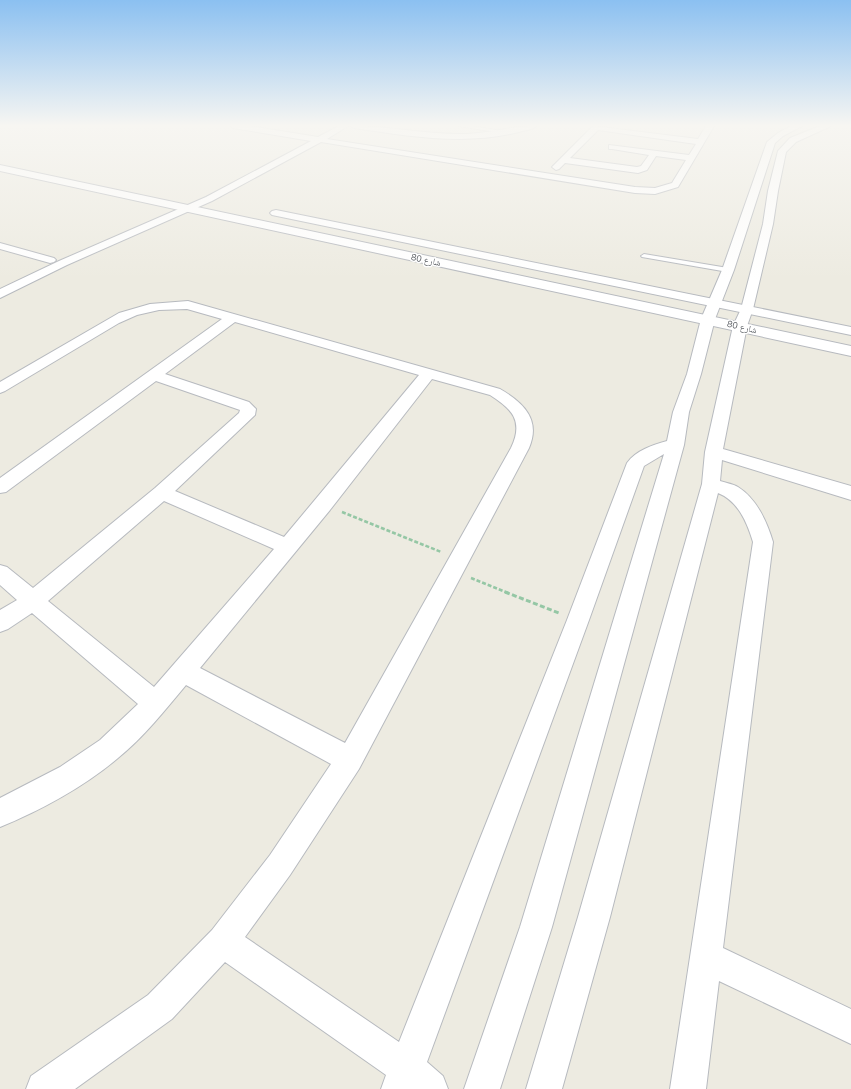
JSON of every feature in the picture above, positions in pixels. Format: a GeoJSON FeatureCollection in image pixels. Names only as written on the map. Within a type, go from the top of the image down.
{"type":"FeatureCollection","features":[{"type":"Feature","properties":{"kind":"street","name":"شارع 80"},"geometry":{"type":"LineString","coordinates":[[40,177],[186,209],[711,310],[744,318],[851,331]]}},
{"type":"Feature","properties":{"kind":"street"},"geometry":{"type":"LineString","coordinates":[[0,284],[50,260],[172,206],[189,195],[227,177]]}},
{"type":"Feature","properties":{"kind":"street"},"geometry":{"type":"LineString","coordinates":[[0,294],[63,263],[209,199],[250,177]]}},
{"type":"Feature","properties":{"kind":"street"},"geometry":{"type":"LineString","coordinates":[[546,177],[635,190],[663,190],[670,188],[678,182],[681,177]]}},
{"type":"Feature","properties":{"kind":"street"},"geometry":{"type":"LineString","coordinates":[[482,1089],[536,927],[675,445],[681,412],[694,374],[711,310],[728,270],[760,177]]}},
{"type":"Feature","properties":{"kind":"street"},"geometry":{"type":"LineString","coordinates":[[544,1089],[594,917],[711,484],[714,452],[744,318],[768,224],[776,177]]}},
{"type":"Feature","properties":{"kind":"street"},"geometry":{"type":"LineString","coordinates":[[189,195],[224,202]]}},
{"type":"Feature","properties":{"kind":"street","name":"شارع 80"},"geometry":{"type":"LineString","coordinates":[[263,210],[711,310],[744,318],[851,351]]}},
{"type":"Feature","properties":{"kind":"street"},"geometry":{"type":"LineString","coordinates":[[0,246],[50,260]]}},
{"type":"Feature","properties":{"kind":"street"},"geometry":{"type":"LineString","coordinates":[[0,388],[114,320],[131,312],[170,304],[188,305],[495,392],[512,404],[524,420],[525,432],[520,448],[350,760],[280,865],[223,941],[160,1007],[44,1089]]}},
{"type":"Feature","properties":{"kind":"street"},"geometry":{"type":"LineString","coordinates":[[0,487],[232,318]]}},
{"type":"Feature","properties":{"kind":"street"},"geometry":{"type":"LineString","coordinates":[[0,813],[70,777],[109,749],[155,704],[184,671],[286,546],[323,505],[429,373]]}},
{"type":"Feature","properties":{"kind":"street"},"geometry":{"type":"LineString","coordinates":[[0,622],[33,601],[162,493],[247,415],[248,409],[243,405],[154,375]]}},
{"type":"Feature","properties":{"kind":"street"},"geometry":{"type":"LineString","coordinates":[[223,941],[412,1082],[636,463],[644,455],[655,450],[675,445]]}},
{"type":"Feature","properties":{"kind":"street"},"geometry":{"type":"LineString","coordinates":[[714,452],[851,493]]}},
{"type":"Feature","properties":{"kind":"street"},"geometry":{"type":"LineString","coordinates":[[688,1089],[763,542],[756,522],[743,503],[731,492],[711,484]]}},
{"type":"Feature","properties":{"kind":"street"},"geometry":{"type":"LineString","coordinates":[[162,493],[286,546]]}},
{"type":"Feature","properties":{"kind":"street"},"geometry":{"type":"LineString","coordinates":[[0,573],[155,704]]}},
{"type":"Feature","properties":{"kind":"street"},"geometry":{"type":"LineString","coordinates":[[184,671],[350,760]]}},
{"type":"Feature","properties":{"kind":"street"},"geometry":{"type":"LineString","coordinates":[[706,957],[851,1027]]}},
{"type":"Feature","properties":{"kind":"lane"},"geometry":{"type":"LineString","coordinates":[[644,256],[728,270]]}},
{"type":"Feature","properties":{"kind":"path"},"geometry":{"type":"LineString","coordinates":[[323,505],[578,620]]}}]}
